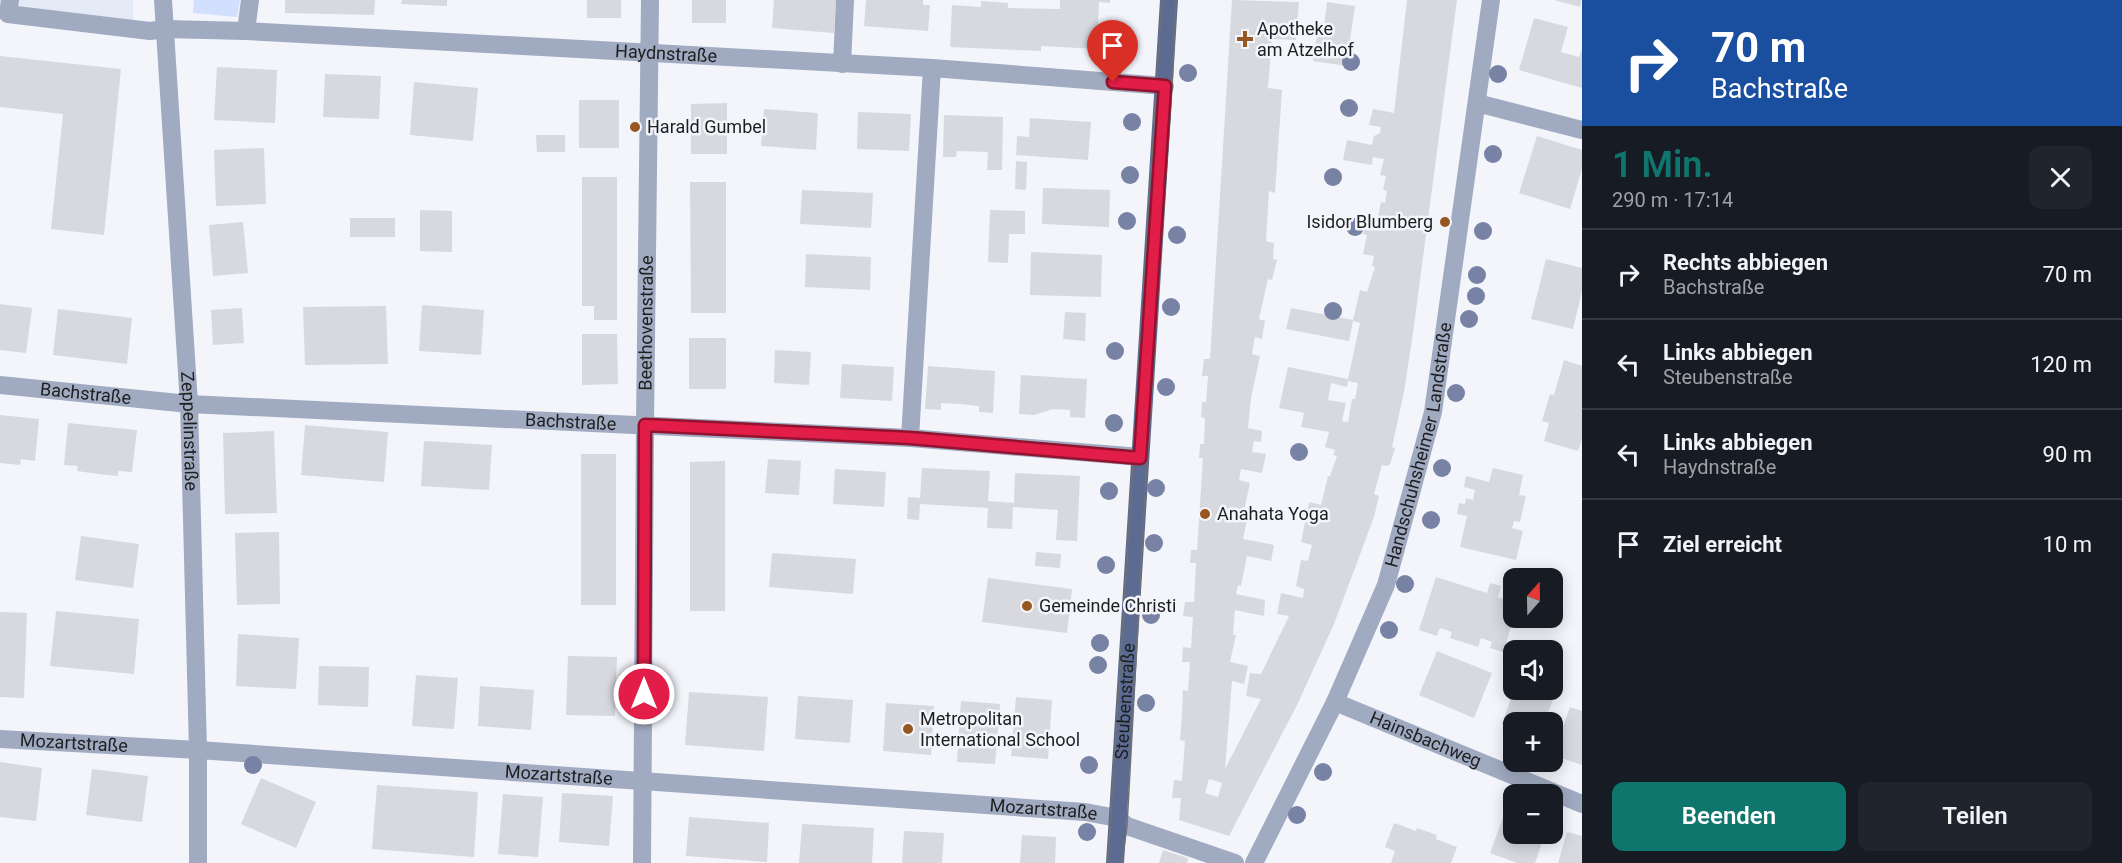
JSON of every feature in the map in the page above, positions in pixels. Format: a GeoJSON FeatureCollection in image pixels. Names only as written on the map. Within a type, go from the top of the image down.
{"type":"FeatureCollection","features":[{"type":"Feature","properties":{"kind":"main road","name":"Steubenstraße"},"geometry":{"type":"LineString","coordinates":[[1114,863],[1169,0]]}},
{"type":"Feature","properties":{"kind":"street","name":"Haydnstraße"},"geometry":{"type":"LineString","coordinates":[[10,0],[8,14],[150,31],[165,29],[246,31],[932,69],[1165,86]]}},
{"type":"Feature","properties":{"kind":"street","name":"Zeppelinstraße"},"geometry":{"type":"LineString","coordinates":[[163,0],[189,404],[198,750],[198,863]]}},
{"type":"Feature","properties":{"kind":"street"},"geometry":{"type":"LineString","coordinates":[[246,31],[250,0]]}},
{"type":"Feature","properties":{"kind":"street","name":"Beethovenstraße"},"geometry":{"type":"LineString","coordinates":[[642,863],[650,0]]}},
{"type":"Feature","properties":{"kind":"street"},"geometry":{"type":"LineString","coordinates":[[842,64],[845,0]]}},
{"type":"Feature","properties":{"kind":"street","name":"Handschuhsheimer Landstraße"},"geometry":{"type":"LineString","coordinates":[[1254,863],[1335,702],[1386,585],[1433,412],[1491,0]]}},
{"type":"Feature","properties":{"kind":"street"},"geometry":{"type":"LineString","coordinates":[[910,438],[932,69]]}},
{"type":"Feature","properties":{"kind":"street"},"geometry":{"type":"LineString","coordinates":[[1477,103],[1582,130]]}},
{"type":"Feature","properties":{"kind":"street","name":"Bachstraße"},"geometry":{"type":"LineString","coordinates":[[0,385],[189,404],[910,438],[1140,458]]}},
{"type":"Feature","properties":{"kind":"street","name":"Hainsbachweg"},"geometry":{"type":"LineString","coordinates":[[1335,702],[1582,804]]}},
{"type":"Feature","properties":{"kind":"street","name":"Mozartstraße"},"geometry":{"type":"LineString","coordinates":[[0,739],[198,750],[1085,812],[1117,818]]}},
{"type":"Feature","properties":{"kind":"street"},"geometry":{"type":"LineString","coordinates":[[1117,818],[1127,826],[1235,863]]}},
{"type":"Feature","properties":{"kind":"shaded area"},"geometry":{"type":"Polygon","coordinates":[[[0,0],[133,0],[133,20],[0,4],[0,0]]]}},
{"type":"Feature","properties":{"kind":"shaded area"},"geometry":{"type":"Polygon","coordinates":[[[194,0],[240,0],[237,17],[193,13],[194,0]]]}},
{"type":"Feature","properties":{"kind":"building"},"geometry":{"type":"Polygon","coordinates":[[[285,0],[375,0],[374,15],[285,13],[285,0]]]}},
{"type":"Feature","properties":{"kind":"building"},"geometry":{"type":"Polygon","coordinates":[[[402,0],[447,0],[447,6],[401,4],[402,0]]]}},
{"type":"Feature","properties":{"kind":"building"},"geometry":{"type":"Polygon","coordinates":[[[587,0],[621,0],[621,18],[587,18],[587,0]]]}},
{"type":"Feature","properties":{"kind":"building"},"geometry":{"type":"Polygon","coordinates":[[[692,0],[726,0],[726,23],[692,23],[692,0]]]}},
{"type":"Feature","properties":{"kind":"building"},"geometry":{"type":"Polygon","coordinates":[[[774,0],[836,0],[834,33],[772,28],[774,0]]]}},
{"type":"Feature","properties":{"kind":"building"},"geometry":{"type":"Polygon","coordinates":[[[866,0],[923,0],[923,5],[930,5],[928,31],[864,26],[866,0]]]}},
{"type":"Feature","properties":{"kind":"building"},"geometry":{"type":"Polygon","coordinates":[[[1060,0],[1110,0],[1110,3],[1099,2],[1097,49],[1041,46],[1041,51],[950,47],[952,5],[981,7],[981,1],[1008,3],[1008,8],[1060,9],[1060,0]]]}},
{"type":"Feature","properties":{"kind":"building"},"geometry":{"type":"Polygon","coordinates":[[[1232,0],[1299,2],[1296,40],[1272,39],[1268,88],[1282,90],[1275,193],[1269,191],[1266,241],[1274,243],[1273,259],[1277,260],[1272,280],[1268,279],[1259,319],[1265,321],[1262,339],[1255,337],[1252,354],[1260,356],[1251,398],[1248,428],[1262,431],[1261,442],[1254,441],[1252,452],[1266,454],[1262,473],[1241,469],[1239,480],[1250,483],[1243,515],[1248,515],[1243,539],[1274,545],[1271,561],[1247,556],[1241,586],[1238,585],[1236,594],[1265,600],[1264,616],[1235,610],[1233,635],[1236,635],[1230,662],[1248,666],[1244,684],[1232,681],[1225,769],[1261,699],[1246,696],[1250,673],[1261,674],[1289,616],[1277,614],[1281,593],[1303,598],[1304,589],[1296,586],[1301,560],[1308,561],[1312,545],[1301,542],[1309,502],[1321,505],[1328,476],[1330,476],[1337,456],[1333,455],[1335,450],[1325,447],[1329,432],[1301,427],[1304,413],[1279,408],[1288,367],[1348,379],[1360,323],[1353,321],[1349,341],[1286,329],[1291,308],[1353,320],[1360,290],[1367,292],[1375,267],[1372,266],[1374,256],[1363,254],[1367,235],[1363,234],[1366,219],[1377,221],[1381,202],[1385,203],[1387,191],[1383,190],[1386,176],[1380,175],[1384,159],[1373,157],[1372,165],[1343,160],[1347,140],[1372,145],[1374,136],[1380,133],[1381,127],[1369,125],[1373,109],[1394,113],[1407,0],[1457,0],[1413,333],[1404,392],[1392,447],[1395,448],[1390,464],[1382,465],[1374,494],[1379,496],[1374,517],[1334,624],[1297,705],[1229,836],[1179,820],[1181,798],[1172,798],[1174,780],[1182,781],[1185,741],[1180,740],[1183,690],[1188,691],[1190,662],[1182,662],[1183,647],[1191,648],[1193,617],[1183,616],[1185,602],[1194,602],[1196,563],[1190,563],[1191,550],[1197,550],[1203,458],[1199,458],[1200,444],[1204,444],[1205,418],[1201,417],[1202,402],[1206,402],[1208,376],[1202,376],[1204,359],[1210,359],[1232,0]],[[1348,381],[1347,387],[1331,383],[1328,400],[1346,403],[1342,421],[1348,422],[1352,399],[1355,399],[1358,383],[1348,381]],[[1209,779],[1205,793],[1218,797],[1222,783],[1209,779]]]}},
{"type":"Feature","properties":{"kind":"building"},"geometry":{"type":"Polygon","coordinates":[[[1554,0],[1581,0],[1580,7],[1554,0]]]}},
{"type":"Feature","properties":{"kind":"building"},"geometry":{"type":"Polygon","coordinates":[[[1327,2],[1355,6],[1346,66],[1313,61],[1317,35],[1323,36],[1327,2]]]}},
{"type":"Feature","properties":{"kind":"building"},"geometry":{"type":"Polygon","coordinates":[[[1534,18],[1568,27],[1561,52],[1579,57],[1582,49],[1582,88],[1519,70],[1534,18]]]}},
{"type":"Feature","properties":{"kind":"building"},"geometry":{"type":"Polygon","coordinates":[[[0,56],[121,69],[104,235],[51,229],[63,114],[0,107],[0,56]]]}},
{"type":"Feature","properties":{"kind":"building"},"geometry":{"type":"Polygon","coordinates":[[[217,67],[277,70],[275,123],[214,120],[217,67]]]}},
{"type":"Feature","properties":{"kind":"building"},"geometry":{"type":"Polygon","coordinates":[[[325,74],[381,76],[379,119],[323,117],[325,74]]]}},
{"type":"Feature","properties":{"kind":"building"},"geometry":{"type":"Polygon","coordinates":[[[414,82],[478,88],[473,141],[410,135],[414,82]]]}},
{"type":"Feature","properties":{"kind":"building"},"geometry":{"type":"Polygon","coordinates":[[[579,100],[619,100],[619,148],[579,148],[579,100]]]}},
{"type":"Feature","properties":{"kind":"building"},"geometry":{"type":"Polygon","coordinates":[[[727,103],[727,154],[691,154],[691,104],[727,103]]]}},
{"type":"Feature","properties":{"kind":"building"},"geometry":{"type":"Polygon","coordinates":[[[764,109],[818,113],[816,150],[761,146],[764,109]]]}},
{"type":"Feature","properties":{"kind":"building"},"geometry":{"type":"Polygon","coordinates":[[[858,112],[911,114],[909,151],[857,149],[858,112]]]}},
{"type":"Feature","properties":{"kind":"building"},"geometry":{"type":"Polygon","coordinates":[[[944,115],[1003,117],[1002,170],[987,170],[988,152],[957,151],[956,157],[943,157],[944,115]]]}},
{"type":"Feature","properties":{"kind":"building"},"geometry":{"type":"Polygon","coordinates":[[[1030,118],[1091,122],[1088,160],[1016,155],[1017,136],[1029,137],[1030,118]]]}},
{"type":"Feature","properties":{"kind":"building"},"geometry":{"type":"Polygon","coordinates":[[[536,135],[565,135],[565,152],[537,152],[536,135]]]}},
{"type":"Feature","properties":{"kind":"building"},"geometry":{"type":"Polygon","coordinates":[[[1537,136],[1582,150],[1582,169],[1570,209],[1519,193],[1537,136]]]}},
{"type":"Feature","properties":{"kind":"building"},"geometry":{"type":"Polygon","coordinates":[[[264,148],[266,204],[216,206],[214,150],[264,148]]]}},
{"type":"Feature","properties":{"kind":"building"},"geometry":{"type":"Polygon","coordinates":[[[1016,161],[1027,162],[1026,190],[1015,189],[1016,161]]]}},
{"type":"Feature","properties":{"kind":"building"},"geometry":{"type":"Polygon","coordinates":[[[582,177],[617,177],[617,320],[594,320],[594,306],[582,306],[582,177]]]}},
{"type":"Feature","properties":{"kind":"building"},"geometry":{"type":"Polygon","coordinates":[[[690,182],[726,182],[726,313],[691,313],[690,182]]]}},
{"type":"Feature","properties":{"kind":"building"},"geometry":{"type":"Polygon","coordinates":[[[1043,188],[1110,190],[1109,227],[1042,224],[1043,188]]]}},
{"type":"Feature","properties":{"kind":"building"},"geometry":{"type":"Polygon","coordinates":[[[802,190],[873,193],[871,228],[800,224],[802,190]]]}},
{"type":"Feature","properties":{"kind":"building"},"geometry":{"type":"Polygon","coordinates":[[[420,210],[452,211],[452,252],[420,251],[420,210]]]}},
{"type":"Feature","properties":{"kind":"building"},"geometry":{"type":"Polygon","coordinates":[[[990,210],[1025,211],[1025,234],[1009,234],[1008,263],[988,262],[990,210]]]}},
{"type":"Feature","properties":{"kind":"building"},"geometry":{"type":"Polygon","coordinates":[[[350,218],[395,218],[395,237],[350,237],[350,218]]]}},
{"type":"Feature","properties":{"kind":"building"},"geometry":{"type":"Polygon","coordinates":[[[243,222],[248,273],[213,276],[209,225],[243,222]]]}},
{"type":"Feature","properties":{"kind":"building"},"geometry":{"type":"Polygon","coordinates":[[[1031,252],[1102,255],[1101,297],[1030,295],[1031,252]]]}},
{"type":"Feature","properties":{"kind":"building"},"geometry":{"type":"Polygon","coordinates":[[[806,254],[871,257],[870,290],[805,287],[806,254]]]}},
{"type":"Feature","properties":{"kind":"building"},"geometry":{"type":"Polygon","coordinates":[[[1546,259],[1582,268],[1582,291],[1573,329],[1531,319],[1546,259]]]}},
{"type":"Feature","properties":{"kind":"building"},"geometry":{"type":"Polygon","coordinates":[[[0,304],[32,308],[26,353],[0,350],[0,304]]]}},
{"type":"Feature","properties":{"kind":"building"},"geometry":{"type":"Polygon","coordinates":[[[422,305],[484,310],[481,355],[419,351],[422,305]]]}},
{"type":"Feature","properties":{"kind":"building"},"geometry":{"type":"Polygon","coordinates":[[[386,306],[388,364],[305,365],[303,307],[386,306]]]}},
{"type":"Feature","properties":{"kind":"building"},"geometry":{"type":"Polygon","coordinates":[[[242,308],[244,343],[213,345],[211,310],[242,308]]]}},
{"type":"Feature","properties":{"kind":"building"},"geometry":{"type":"Polygon","coordinates":[[[58,309],[132,318],[127,364],[53,355],[58,309]]]}},
{"type":"Feature","properties":{"kind":"building"},"geometry":{"type":"Polygon","coordinates":[[[1065,312],[1086,313],[1085,341],[1063,339],[1065,312]]]}},
{"type":"Feature","properties":{"kind":"building"},"geometry":{"type":"Polygon","coordinates":[[[582,334],[617,334],[618,384],[582,385],[582,334]]]}},
{"type":"Feature","properties":{"kind":"building"},"geometry":{"type":"Polygon","coordinates":[[[689,338],[726,338],[726,389],[689,389],[689,338]]]}},
{"type":"Feature","properties":{"kind":"building"},"geometry":{"type":"Polygon","coordinates":[[[775,350],[811,352],[809,385],[774,383],[775,350]]]}},
{"type":"Feature","properties":{"kind":"building"},"geometry":{"type":"Polygon","coordinates":[[[1564,360],[1582,366],[1582,439],[1578,451],[1544,441],[1549,423],[1542,421],[1550,394],[1554,395],[1564,360]]]}},
{"type":"Feature","properties":{"kind":"building"},"geometry":{"type":"Polygon","coordinates":[[[842,364],[894,367],[892,401],[840,398],[842,364]]]}},
{"type":"Feature","properties":{"kind":"building"},"geometry":{"type":"Polygon","coordinates":[[[928,366],[995,371],[993,413],[979,412],[979,406],[960,404],[941,403],[941,410],[925,409],[928,366]]]}},
{"type":"Feature","properties":{"kind":"building"},"geometry":{"type":"Polygon","coordinates":[[[1021,375],[1087,379],[1085,418],[1070,417],[1070,410],[1053,409],[1034,415],[1019,414],[1021,375]]]}},
{"type":"Feature","properties":{"kind":"building"},"geometry":{"type":"Polygon","coordinates":[[[0,415],[39,419],[35,461],[21,459],[20,465],[0,463],[0,415]]]}},
{"type":"Feature","properties":{"kind":"building"},"geometry":{"type":"Polygon","coordinates":[[[68,423],[137,430],[132,472],[118,471],[118,476],[98,474],[77,471],[78,466],[64,465],[68,423]]]}},
{"type":"Feature","properties":{"kind":"building"},"geometry":{"type":"Polygon","coordinates":[[[305,425],[388,432],[384,482],[301,475],[305,425]]]}},
{"type":"Feature","properties":{"kind":"building"},"geometry":{"type":"Polygon","coordinates":[[[274,431],[277,513],[225,514],[223,433],[274,431]]]}},
{"type":"Feature","properties":{"kind":"building"},"geometry":{"type":"Polygon","coordinates":[[[424,441],[492,445],[489,490],[421,486],[424,441]]]}},
{"type":"Feature","properties":{"kind":"building"},"geometry":{"type":"Polygon","coordinates":[[[581,454],[616,454],[616,605],[581,605],[581,454]]]}},
{"type":"Feature","properties":{"kind":"building"},"geometry":{"type":"Polygon","coordinates":[[[768,459],[801,461],[799,495],[765,493],[768,459]]]}},
{"type":"Feature","properties":{"kind":"building"},"geometry":{"type":"Polygon","coordinates":[[[725,461],[725,611],[690,611],[690,462],[725,461]]]}},
{"type":"Feature","properties":{"kind":"building"},"geometry":{"type":"Polygon","coordinates":[[[922,468],[990,471],[988,501],[1014,503],[1015,473],[1080,476],[1077,541],[1056,540],[1058,510],[1013,507],[1012,529],[987,528],[988,508],[920,504],[919,520],[907,519],[908,497],[920,498],[922,468]]]}},
{"type":"Feature","properties":{"kind":"building"},"geometry":{"type":"Polygon","coordinates":[[[1493,468],[1523,475],[1519,495],[1526,496],[1520,522],[1514,521],[1512,528],[1523,531],[1516,560],[1460,547],[1467,516],[1457,514],[1459,503],[1465,504],[1466,498],[1473,500],[1475,490],[1464,487],[1466,476],[1489,482],[1493,468]]]}},
{"type":"Feature","properties":{"kind":"building"},"geometry":{"type":"Polygon","coordinates":[[[835,469],[886,472],[884,507],[833,504],[835,469]]]}},
{"type":"Feature","properties":{"kind":"building"},"geometry":{"type":"Polygon","coordinates":[[[279,532],[280,604],[237,605],[235,533],[279,532]]]}},
{"type":"Feature","properties":{"kind":"building"},"geometry":{"type":"Polygon","coordinates":[[[81,536],[139,544],[133,588],[75,580],[81,536]]]}},
{"type":"Feature","properties":{"kind":"building"},"geometry":{"type":"Polygon","coordinates":[[[1036,552],[1061,554],[1060,568],[1035,566],[1036,552]]]}},
{"type":"Feature","properties":{"kind":"building"},"geometry":{"type":"Polygon","coordinates":[[[772,553],[856,559],[853,594],[769,587],[772,553]]]}},
{"type":"Feature","properties":{"kind":"building"},"geometry":{"type":"Polygon","coordinates":[[[1436,577],[1487,593],[1490,583],[1501,586],[1498,597],[1503,599],[1503,628],[1511,628],[1507,640],[1503,640],[1503,652],[1490,648],[1492,642],[1481,638],[1478,647],[1450,638],[1452,632],[1440,628],[1437,636],[1419,630],[1436,577]]]}},
{"type":"Feature","properties":{"kind":"building","name":"Gemeinde Christi"},"geometry":{"type":"Polygon","coordinates":[[[988,578],[1072,589],[1067,633],[982,622],[988,578]]]}},
{"type":"Feature","properties":{"kind":"building"},"geometry":{"type":"Polygon","coordinates":[[[56,611],[139,619],[134,674],[50,666],[56,611]]]}},
{"type":"Feature","properties":{"kind":"building"},"geometry":{"type":"Polygon","coordinates":[[[0,612],[27,613],[24,698],[0,697],[0,612]]]}},
{"type":"Feature","properties":{"kind":"building"},"geometry":{"type":"Polygon","coordinates":[[[238,634],[299,638],[296,689],[236,686],[238,634]]]}},
{"type":"Feature","properties":{"kind":"building"},"geometry":{"type":"Polygon","coordinates":[[[1437,651],[1492,673],[1474,718],[1419,695],[1437,651]]]}},
{"type":"Feature","properties":{"kind":"building"},"geometry":{"type":"Polygon","coordinates":[[[568,656],[617,657],[615,716],[566,715],[568,656]]]}},
{"type":"Feature","properties":{"kind":"building"},"geometry":{"type":"Polygon","coordinates":[[[319,666],[369,667],[368,707],[318,705],[319,666]]]}},
{"type":"Feature","properties":{"kind":"building"},"geometry":{"type":"Polygon","coordinates":[[[416,675],[458,678],[454,729],[412,726],[416,675]]]}},
{"type":"Feature","properties":{"kind":"building"},"geometry":{"type":"Polygon","coordinates":[[[480,686],[534,690],[531,730],[478,726],[480,686]]]}},
{"type":"Feature","properties":{"kind":"building"},"geometry":{"type":"Polygon","coordinates":[[[689,692],[768,697],[764,751],[685,745],[689,692]]]}},
{"type":"Feature","properties":{"kind":"building"},"geometry":{"type":"Polygon","coordinates":[[[798,696],[853,700],[850,743],[795,739],[798,696]]]}},
{"type":"Feature","properties":{"kind":"building"},"geometry":{"type":"Polygon","coordinates":[[[1016,697],[1052,700],[1048,759],[1011,756],[1016,697]]]}},
{"type":"Feature","properties":{"kind":"building"},"geometry":{"type":"Polygon","coordinates":[[[1510,700],[1553,700],[1548,712],[1506,712],[1510,700]]]}},
{"type":"Feature","properties":{"kind":"building"},"geometry":{"type":"Polygon","coordinates":[[[961,701],[1000,704],[995,764],[957,762],[961,701]]]}},
{"type":"Feature","properties":{"kind":"building","name":"Metropolitan International School"},"geometry":{"type":"Polygon","coordinates":[[[886,703],[934,706],[931,755],[883,751],[886,703]]]}},
{"type":"Feature","properties":{"kind":"building"},"geometry":{"type":"Polygon","coordinates":[[[1570,707],[1582,711],[1582,765],[1563,758],[1563,727],[1570,707]]]}},
{"type":"Feature","properties":{"kind":"building"},"geometry":{"type":"Polygon","coordinates":[[[0,762],[42,768],[36,821],[0,817],[0,762]]]}},
{"type":"Feature","properties":{"kind":"building"},"geometry":{"type":"Polygon","coordinates":[[[92,769],[148,776],[142,822],[86,815],[92,769]]]}},
{"type":"Feature","properties":{"kind":"building"},"geometry":{"type":"Polygon","coordinates":[[[261,778],[316,802],[296,848],[241,824],[261,778]]]}},
{"type":"Feature","properties":{"kind":"building"},"geometry":{"type":"Polygon","coordinates":[[[377,785],[478,792],[474,857],[372,849],[377,785]]]}},
{"type":"Feature","properties":{"kind":"building"},"geometry":{"type":"Polygon","coordinates":[[[562,793],[613,796],[609,846],[559,842],[562,793]]]}},
{"type":"Feature","properties":{"kind":"building"},"geometry":{"type":"Polygon","coordinates":[[[503,794],[543,797],[538,857],[498,854],[503,794]]]}},
{"type":"Feature","properties":{"kind":"building"},"geometry":{"type":"Polygon","coordinates":[[[689,817],[769,823],[767,862],[686,856],[689,817]]]}},
{"type":"Feature","properties":{"kind":"building"},"geometry":{"type":"Polygon","coordinates":[[[1503,818],[1503,844],[1542,844],[1535,863],[1517,863],[1490,853],[1503,818]]]}},
{"type":"Feature","properties":{"kind":"building"},"geometry":{"type":"Polygon","coordinates":[[[1394,823],[1437,835],[1436,839],[1457,847],[1451,863],[1391,863],[1395,851],[1385,847],[1394,823]]]}},
{"type":"Feature","properties":{"kind":"building"},"geometry":{"type":"Polygon","coordinates":[[[802,824],[874,828],[872,863],[799,863],[802,824]]]}},
{"type":"Feature","properties":{"kind":"building"},"geometry":{"type":"Polygon","coordinates":[[[904,831],[944,833],[942,863],[902,863],[904,831]]]}},
{"type":"Feature","properties":{"kind":"building"},"geometry":{"type":"Polygon","coordinates":[[[1567,832],[1582,836],[1582,863],[1558,863],[1567,832]]]}},
{"type":"Feature","properties":{"kind":"building"},"geometry":{"type":"Polygon","coordinates":[[[1022,835],[1056,837],[1055,863],[1020,863],[1022,835]]]}},
{"type":"Feature","properties":{"kind":"building"},"geometry":{"type":"Polygon","coordinates":[[[1163,850],[1188,858],[1187,863],[1159,863],[1163,850]]]}},
{"type":"Feature","properties":{"kind":"tram line"},"geometry":{"type":"LineString","coordinates":[[1108,863],[1162,0]]}},
{"type":"Feature","properties":{"kind":"tram line"},"geometry":{"type":"LineString","coordinates":[[1122,863],[1127,826],[1147,457],[1176,0]]}},
{"type":"Feature","properties":{"kind":"place","name":"Apotheke am Atzelhof"},"geometry":{"type":"Point","coordinates":[1245,39]}},
{"type":"Feature","properties":{"kind":"place","name":"Harald Gumbel"},"geometry":{"type":"Point","coordinates":[635,127]}},
{"type":"Feature","properties":{"kind":"place","name":"Isidor Blumberg"},"geometry":{"type":"Point","coordinates":[1445,222]}},
{"type":"Feature","properties":{"kind":"place","name":"Anahata Yoga"},"geometry":{"type":"Point","coordinates":[1205,514]}},
{"type":"Feature","properties":{"kind":"place","name":"Gemeinde Christi"},"geometry":{"type":"Point","coordinates":[1027,606]}},
{"type":"Feature","properties":{"kind":"place","name":"Metropolitan International School"},"geometry":{"type":"Point","coordinates":[908,729]}},
{"type":"Feature","properties":{"kind":"route"},"geometry":{"type":"LineString","coordinates":[[644,694],[645,425],[910,438],[1140,458],[1165,86],[1113,82]]}}]}
